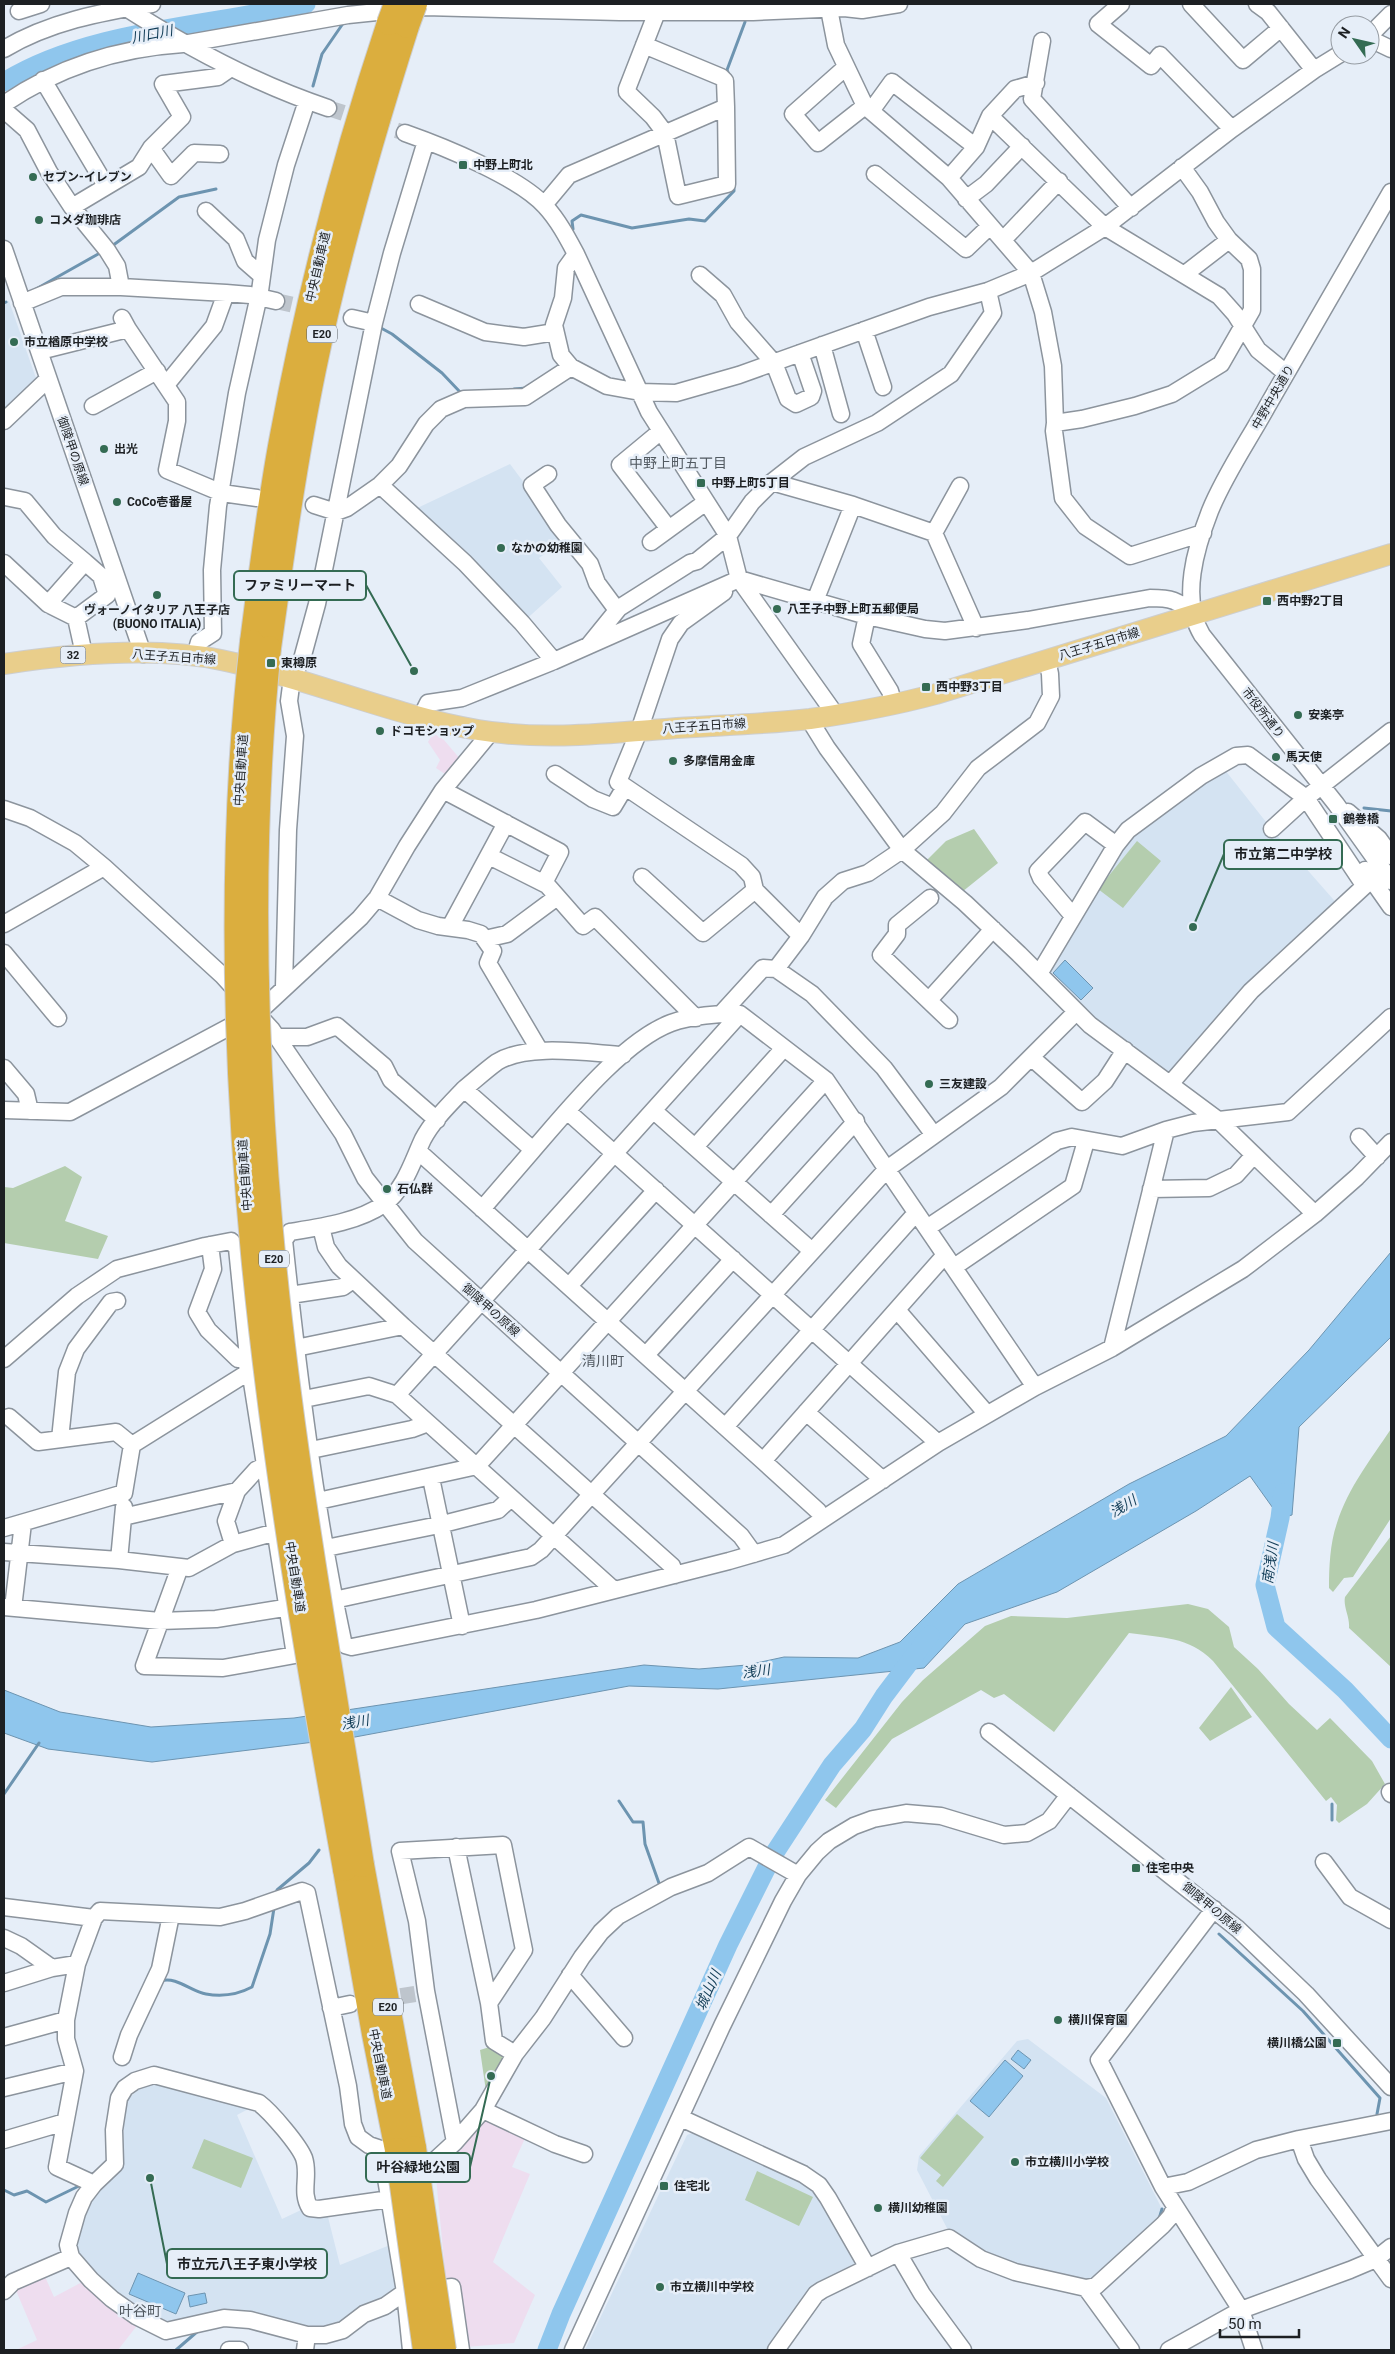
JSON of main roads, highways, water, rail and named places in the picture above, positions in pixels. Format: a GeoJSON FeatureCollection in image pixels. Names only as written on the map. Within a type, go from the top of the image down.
{"type":"FeatureCollection","features":[{"type":"Feature","properties":{"kind":"highway","name":"中央自動車道"},"geometry":{"type":"LineString","coordinates":[[415,4],[397,18],[347,156],[308,312],[282,438],[261,645],[264,697],[257,891],[261,1094],[271,1233],[285,1357],[354,1867],[374,2034],[406,2149],[444,2350]]}},
{"type":"Feature","properties":{"kind":"highway","name":"中央自動車道"},"geometry":{"type":"LineString","coordinates":[[261,645],[246,694],[239,799],[235,966],[240,1094],[250,1234],[286,1521],[312,1688],[354,1867]]}},
{"type":"Feature","properties":{"kind":"highway","name":"中央自動車道"},"geometry":{"type":"LineString","coordinates":[[406,2149],[425,2350]]}},
{"type":"Feature","properties":{"kind":"main road","name":"八王子五日市線"},"geometry":{"type":"LineString","coordinates":[[7,660],[84,654],[195,656],[220,660],[292,678],[421,717],[491,732],[547,736],[592,736],[809,719],[894,704],[936,694],[1391,554]]}},
{"type":"Feature","properties":{"kind":"water"},"geometry":{"type":"Polygon","coordinates":[[[1065,960],[1093,988],[1081,1000],[1053,973],[1065,960]]]}},
{"type":"Feature","properties":{"kind":"water","name":"浅川"},"geometry":{"type":"Polygon","coordinates":[[[1391,1252],[1391,1337],[1299,1427],[1292,1515],[1280,1518],[1250,1476],[1196,1511],[1057,1592],[965,1624],[924,1668],[718,1689],[629,1686],[355,1737],[152,1762],[48,1749],[4,1733],[4,1690],[60,1712],[151,1727],[294,1718],[644,1665],[699,1669],[747,1665],[784,1657],[858,1658],[900,1642],[958,1584],[1129,1484],[1226,1436],[1309,1350],[1391,1252]]]}},
{"type":"Feature","properties":{"kind":"water"},"geometry":{"type":"Polygon","coordinates":[[[1018,2050],[1031,2060],[1024,2069],[1011,2059],[1018,2050]]]}},
{"type":"Feature","properties":{"kind":"water"},"geometry":{"type":"Polygon","coordinates":[[[1005,2060],[1023,2076],[989,2117],[970,2101],[1005,2060]]]}},
{"type":"Feature","properties":{"kind":"water"},"geometry":{"type":"Polygon","coordinates":[[[138,2273],[185,2293],[176,2314],[129,2294],[138,2273]]]}},
{"type":"Feature","properties":{"kind":"water"},"geometry":{"type":"Polygon","coordinates":[[[205,2293],[207,2303],[190,2307],[188,2296],[205,2293]]]}},
{"type":"Feature","properties":{"kind":"waterway","name":"川口川"},"geometry":{"type":"LineString","coordinates":[[4,82],[37,65],[73,51],[111,40],[306,4]]}},
{"type":"Feature","properties":{"kind":"waterway"},"geometry":{"type":"LineString","coordinates":[[313,86],[322,54],[344,22]]}},
{"type":"Feature","properties":{"kind":"waterway"},"geometry":{"type":"LineString","coordinates":[[732,81],[727,70],[745,22]]}},
{"type":"Feature","properties":{"kind":"waterway"},"geometry":{"type":"LineString","coordinates":[[573,229],[572,221],[581,215],[632,228],[689,219],[705,221],[734,191],[734,184]]}},
{"type":"Feature","properties":{"kind":"waterway"},"geometry":{"type":"LineString","coordinates":[[112,246],[179,197],[216,189]]}},
{"type":"Feature","properties":{"kind":"waterway"},"geometry":{"type":"LineString","coordinates":[[36,289],[100,253]]}},
{"type":"Feature","properties":{"kind":"waterway"},"geometry":{"type":"LineString","coordinates":[[381,328],[392,334],[442,373],[461,393]]}},
{"type":"Feature","properties":{"kind":"waterway"},"geometry":{"type":"LineString","coordinates":[[514,389],[527,388]]}},
{"type":"Feature","properties":{"kind":"waterway"},"geometry":{"type":"LineString","coordinates":[[1364,808],[1391,811]]}},
{"type":"Feature","properties":{"kind":"waterway","name":"南浅川"},"geometry":{"type":"LineString","coordinates":[[1283,1493],[1280,1518],[1265,1585],[1276,1627],[1345,1690],[1391,1739]]}},
{"type":"Feature","properties":{"kind":"waterway","name":"城山川"},"geometry":{"type":"LineString","coordinates":[[547,2350],[561,2314],[728,1945],[772,1857],[832,1765],[863,1729],[884,1696],[930,1635]]}},
{"type":"Feature","properties":{"kind":"waterway"},"geometry":{"type":"LineString","coordinates":[[4,1794],[39,1743]]}},
{"type":"Feature","properties":{"kind":"waterway"},"geometry":{"type":"LineString","coordinates":[[619,1801],[633,1822],[643,1822],[645,1844],[660,1886]]}},
{"type":"Feature","properties":{"kind":"waterway"},"geometry":{"type":"LineString","coordinates":[[1332,1804],[1332,1820]]}},
{"type":"Feature","properties":{"kind":"waterway"},"geometry":{"type":"LineString","coordinates":[[276,1895],[277,1890],[309,1863],[319,1850]]}},
{"type":"Feature","properties":{"kind":"waterway"},"geometry":{"type":"LineString","coordinates":[[161,1981],[178,1982],[201,1993],[218,1995],[235,1994],[252,1987],[270,1934],[274,1908]]}},
{"type":"Feature","properties":{"kind":"waterway"},"geometry":{"type":"LineString","coordinates":[[1219,1934],[1303,2011],[1380,2098],[1377,2114]]}},
{"type":"Feature","properties":{"kind":"waterway"},"geometry":{"type":"LineString","coordinates":[[4,2190],[14,2195],[27,2191],[46,2202],[81,2185]]}},
{"type":"Feature","properties":{"kind":"waterway"},"geometry":{"type":"LineString","coordinates":[[1159,2219],[1162,2209]]}},
{"type":"Feature","properties":{"kind":"waterway"},"geometry":{"type":"LineString","coordinates":[[176,2350],[198,2331]]}},
{"type":"Feature","properties":{"kind":"tunnel"},"geometry":{"type":"LineString","coordinates":[[328,108],[405,133]]}},
{"type":"Feature","properties":{"kind":"tunnel"},"geometry":{"type":"LineString","coordinates":[[276,301],[352,318]]}},
{"type":"Feature","properties":{"kind":"tunnel"},"geometry":{"type":"LineString","coordinates":[[377,2000],[415,1994]]}},
{"type":"Feature","properties":{"kind":"place","name":"中野上町北"},"geometry":{"type":"Point","coordinates":[463,165]}},
{"type":"Feature","properties":{"kind":"place","name":"セブン-イレブン"},"geometry":{"type":"Point","coordinates":[33,177]}},
{"type":"Feature","properties":{"kind":"place","name":"コメダ珈琲店"},"geometry":{"type":"Point","coordinates":[39,220]}},
{"type":"Feature","properties":{"kind":"place","name":"市立楢原中学校"},"geometry":{"type":"Point","coordinates":[14,342]}},
{"type":"Feature","properties":{"kind":"place","name":"出光"},"geometry":{"type":"Point","coordinates":[104,449]}},
{"type":"Feature","properties":{"kind":"place","name":"中野上町5丁目"},"geometry":{"type":"Point","coordinates":[701,483]}},
{"type":"Feature","properties":{"kind":"place","name":"CoCo壱番屋"},"geometry":{"type":"Point","coordinates":[117,502]}},
{"type":"Feature","properties":{"kind":"place","name":"なかの幼稚園"},"geometry":{"type":"Point","coordinates":[501,548]}},
{"type":"Feature","properties":{"kind":"place","name":"ヴォーノイタリア 八王子店 (BUONO ITALIA)"},"geometry":{"type":"Point","coordinates":[157,595]}},
{"type":"Feature","properties":{"kind":"place","name":"西中野2丁目"},"geometry":{"type":"Point","coordinates":[1267,601]}},
{"type":"Feature","properties":{"kind":"place","name":"八王子中野上町五郵便局"},"geometry":{"type":"Point","coordinates":[777,609]}},
{"type":"Feature","properties":{"kind":"place","name":"東樽原"},"geometry":{"type":"Point","coordinates":[271,663]}},
{"type":"Feature","properties":{"kind":"place","name":"ファミリーマート"},"geometry":{"type":"Point","coordinates":[414,671]}},
{"type":"Feature","properties":{"kind":"place","name":"西中野3丁目"},"geometry":{"type":"Point","coordinates":[926,687]}},
{"type":"Feature","properties":{"kind":"place","name":"安楽亭"},"geometry":{"type":"Point","coordinates":[1298,715]}},
{"type":"Feature","properties":{"kind":"place","name":"ドコモショップ"},"geometry":{"type":"Point","coordinates":[380,731]}},
{"type":"Feature","properties":{"kind":"place","name":"馬天使"},"geometry":{"type":"Point","coordinates":[1276,757]}},
{"type":"Feature","properties":{"kind":"place","name":"多摩信用金庫"},"geometry":{"type":"Point","coordinates":[673,761]}},
{"type":"Feature","properties":{"kind":"place","name":"鶴巻橋"},"geometry":{"type":"Point","coordinates":[1333,819]}},
{"type":"Feature","properties":{"kind":"place","name":"市立第二中学校"},"geometry":{"type":"Point","coordinates":[1193,927]}},
{"type":"Feature","properties":{"kind":"place","name":"三友建設"},"geometry":{"type":"Point","coordinates":[929,1084]}},
{"type":"Feature","properties":{"kind":"place","name":"石仏群"},"geometry":{"type":"Point","coordinates":[387,1189]}},
{"type":"Feature","properties":{"kind":"place","name":"住宅中央"},"geometry":{"type":"Point","coordinates":[1136,1868]}},
{"type":"Feature","properties":{"kind":"place","name":"横川保育園"},"geometry":{"type":"Point","coordinates":[1058,2020]}},
{"type":"Feature","properties":{"kind":"place","name":"横川橋公園"},"geometry":{"type":"Point","coordinates":[1337,2043]}},
{"type":"Feature","properties":{"kind":"place","name":"叶谷緑地公園"},"geometry":{"type":"Point","coordinates":[491,2076]}},
{"type":"Feature","properties":{"kind":"place","name":"市立横川小学校"},"geometry":{"type":"Point","coordinates":[1015,2162]}},
{"type":"Feature","properties":{"kind":"place","name":"市立元八王子東小学校"},"geometry":{"type":"Point","coordinates":[150,2178]}},
{"type":"Feature","properties":{"kind":"place","name":"住宅北"},"geometry":{"type":"Point","coordinates":[664,2186]}},
{"type":"Feature","properties":{"kind":"place","name":"横川幼稚園"},"geometry":{"type":"Point","coordinates":[878,2208]}},
{"type":"Feature","properties":{"kind":"place","name":"市立横川中学校"},"geometry":{"type":"Point","coordinates":[660,2287]}},
{"type":"Feature","properties":{"kind":"district","name":"中野上町五丁目"},"geometry":{"type":"Point","coordinates":[678,463]}},
{"type":"Feature","properties":{"kind":"district","name":"清川町"},"geometry":{"type":"Point","coordinates":[603,1361]}},
{"type":"Feature","properties":{"kind":"district","name":"叶谷町"},"geometry":{"type":"Point","coordinates":[140,2311]}}]}
